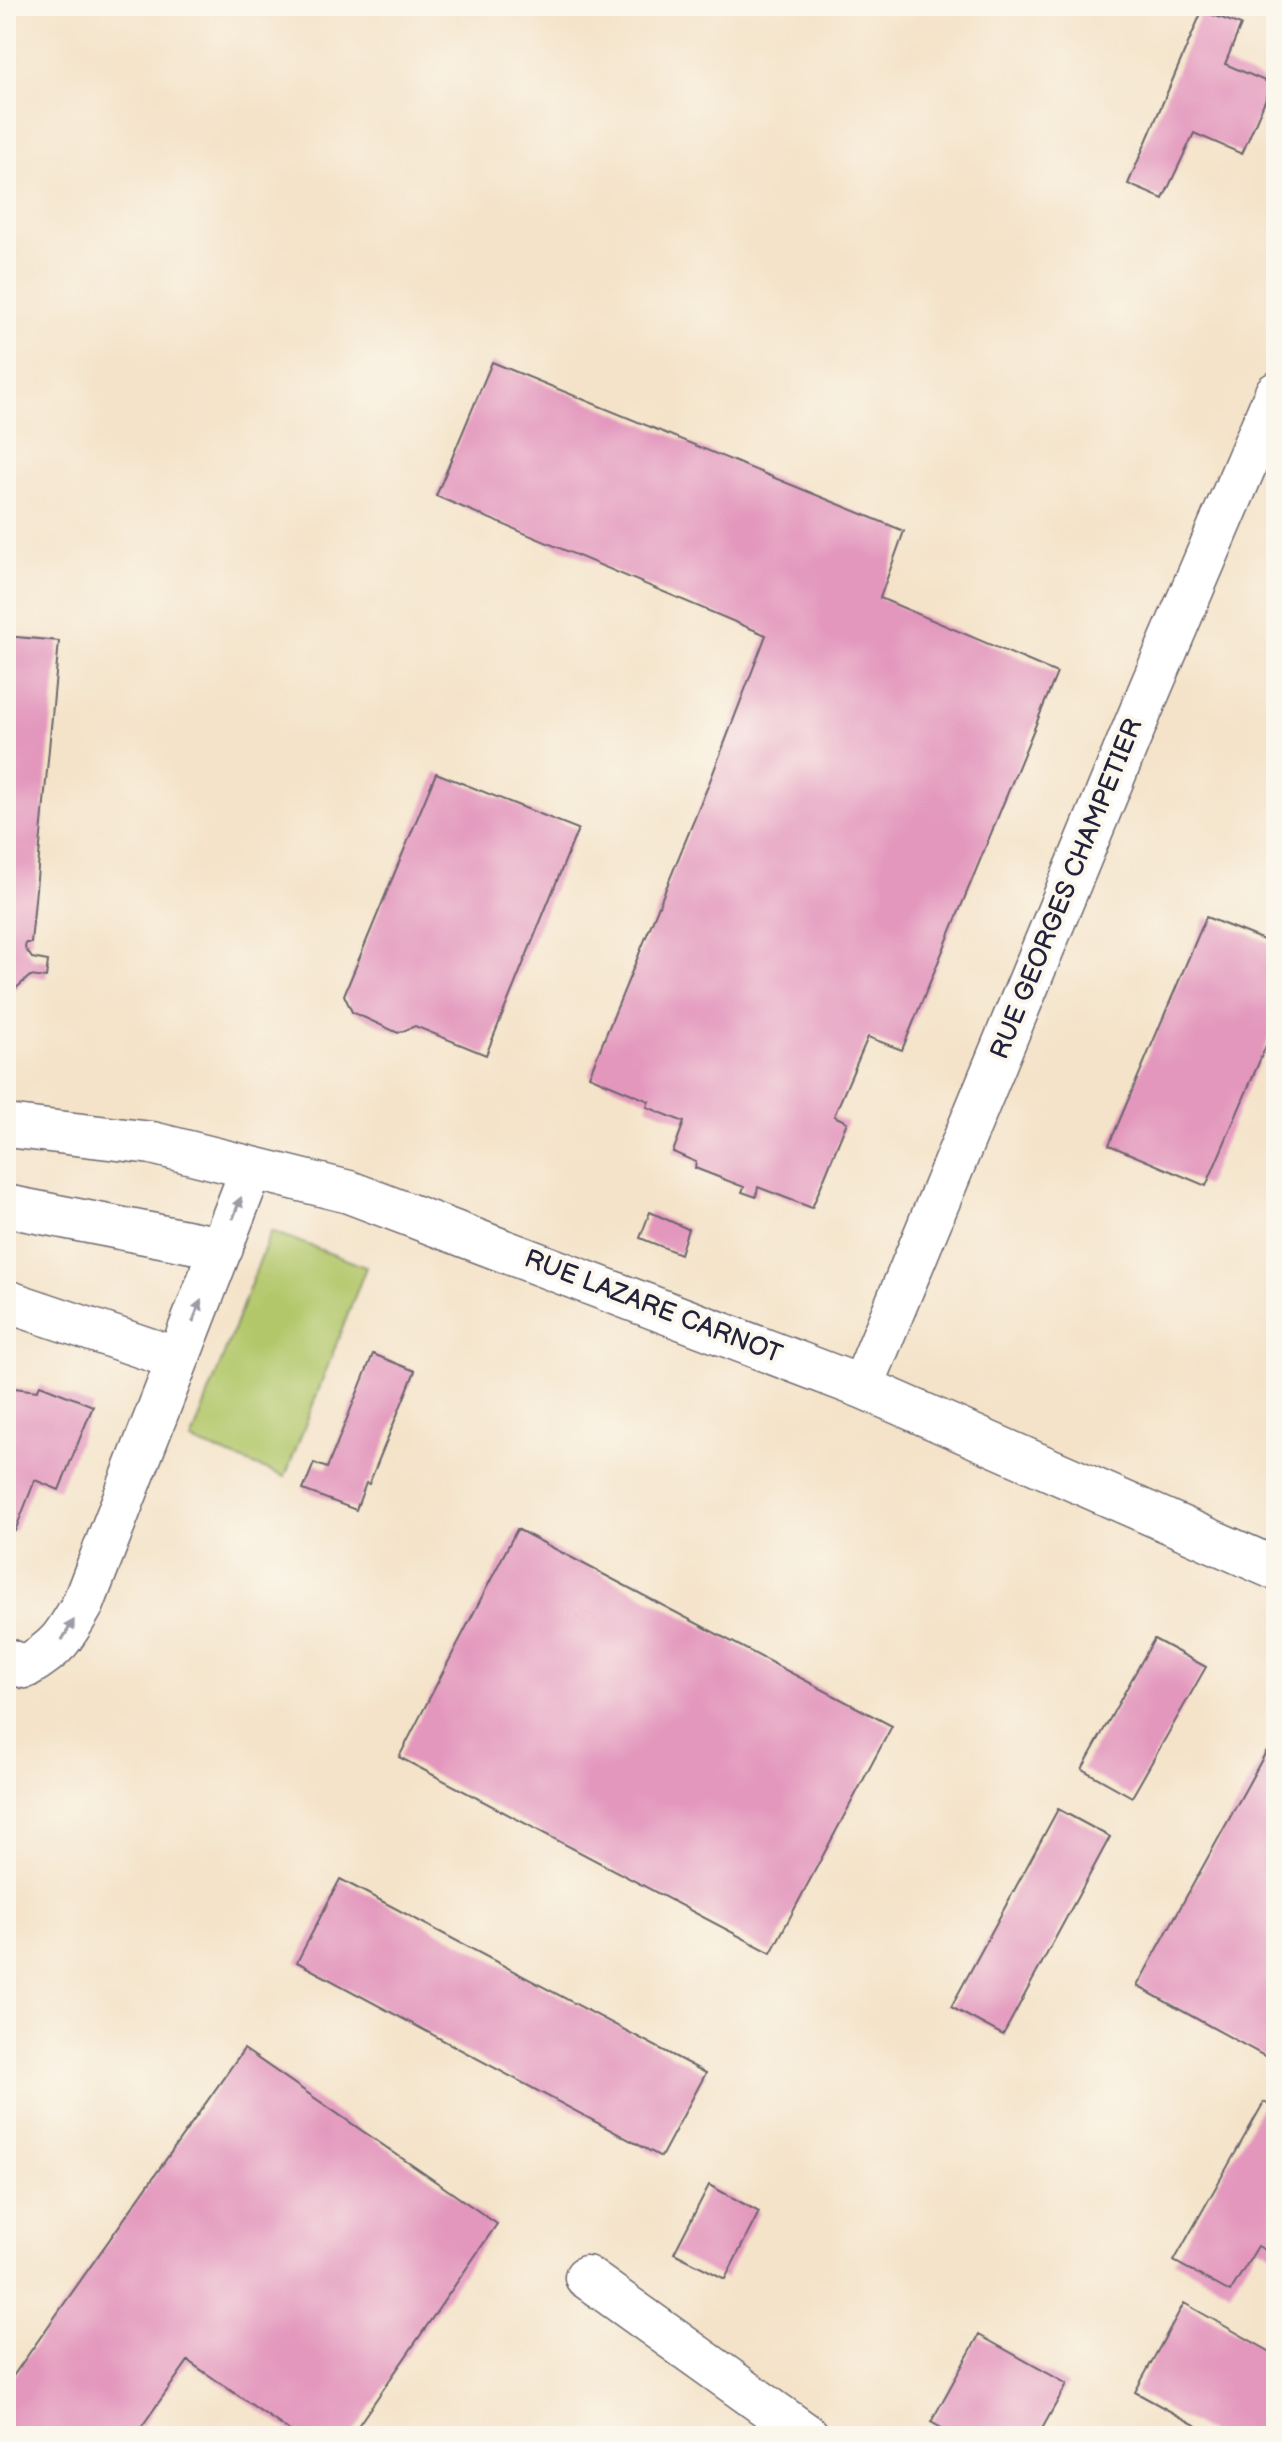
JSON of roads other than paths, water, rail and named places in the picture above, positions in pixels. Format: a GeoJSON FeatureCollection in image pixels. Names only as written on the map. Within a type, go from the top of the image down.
{"type":"FeatureCollection","features":[{"type":"Feature","properties":{"kind":"street","name":"RUE GEORGES CHAMPETIER"},"geometry":{"type":"LineString","coordinates":[[862,1387],[1150,689],[1276,393]]}},
{"type":"Feature","properties":{"kind":"street","name":"RUE LAZARE CARNOT"},"geometry":{"type":"LineString","coordinates":[[6,1126],[152,1143],[349,1192],[862,1387],[1276,1569]]}},
{"type":"Feature","properties":{"kind":"street"},"geometry":{"type":"LineString","coordinates":[[6,1659],[25,1667],[41,1657],[61,1642],[83,1604],[252,1168]]}},
{"type":"Feature","properties":{"kind":"street"},"geometry":{"type":"LineString","coordinates":[[6,1206],[222,1248]]}},
{"type":"Feature","properties":{"kind":"street"},"geometry":{"type":"LineString","coordinates":[[6,1301],[178,1359]]}},
{"type":"Feature","properties":{"kind":"street"},"geometry":{"type":"LineString","coordinates":[[586,2277],[808,2436]]}}]}
